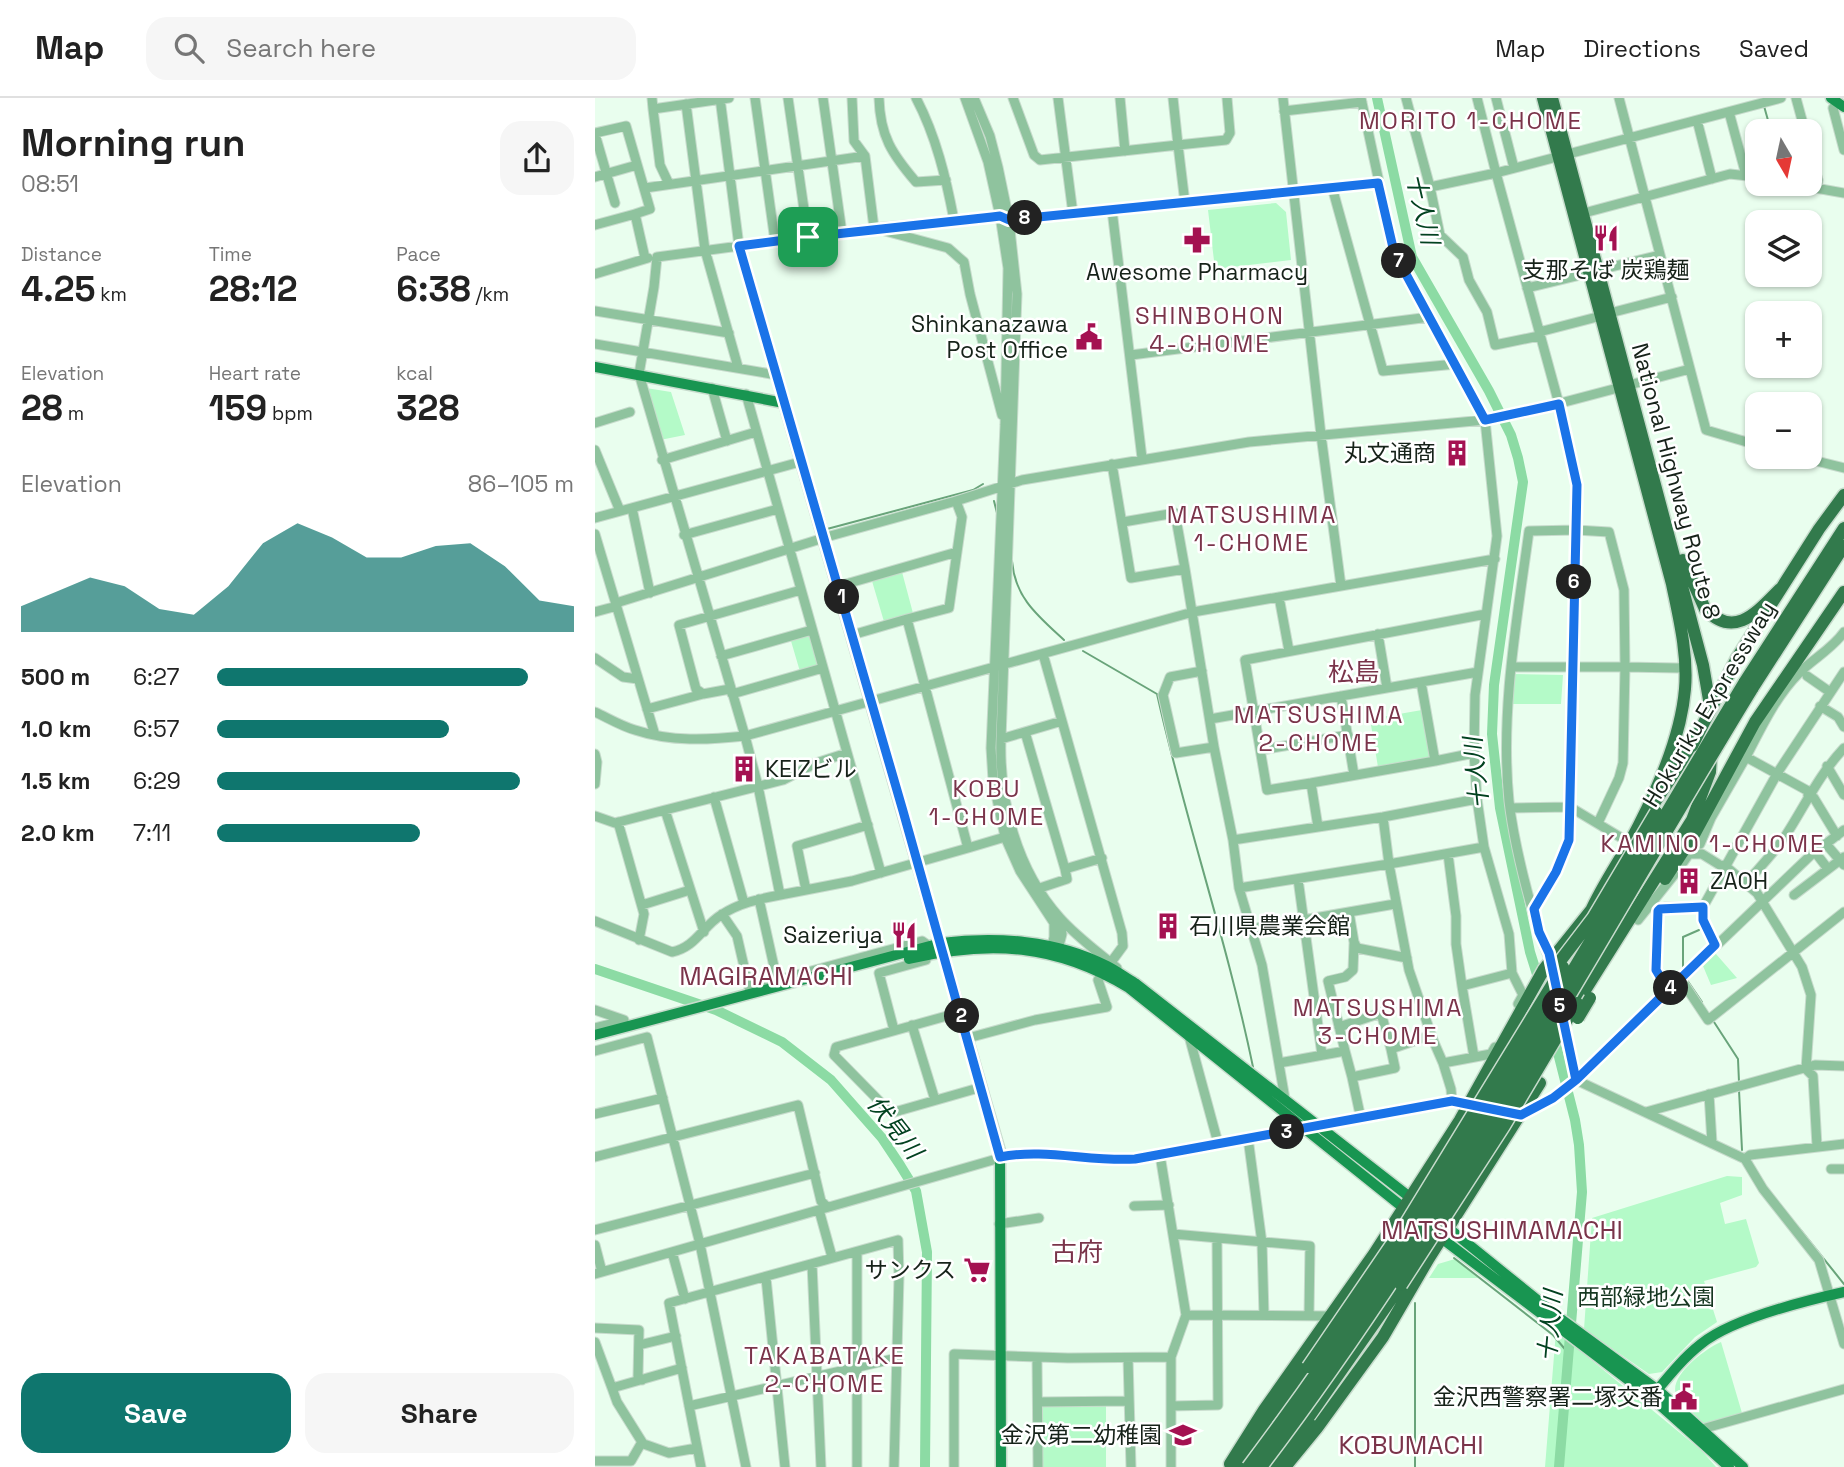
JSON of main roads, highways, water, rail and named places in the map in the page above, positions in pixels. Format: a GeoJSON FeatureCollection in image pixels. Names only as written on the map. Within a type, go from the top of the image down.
{"type":"FeatureCollection","features":[{"type":"Feature","properties":{"kind":"highway","name":"National Highway Route 8"},"geometry":{"type":"LineString","coordinates":[[1543,98],[1584,213],[1594,272]]}},
{"type":"Feature","properties":{"kind":"highway","name":"National Highway Route 8"},"geometry":{"type":"LineString","coordinates":[[1231,1466],[1308,1367],[1405,1225],[1563,967],[1639,825],[1675,742],[1685,690],[1683,638],[1624,387],[1563,155],[1552,98]]}},
{"type":"Feature","properties":{"kind":"highway","name":"National Highway Route 8"},"geometry":{"type":"LineString","coordinates":[[1271,1467],[1308,1419],[1460,1196],[1692,820],[1710,772],[1713,723],[1703,665],[1655,481],[1624,387]]}},
{"type":"Feature","properties":{"kind":"highway"},"geometry":{"type":"LineString","coordinates":[[1655,481],[1693,588],[1710,615],[1725,622],[1741,621],[1756,613],[1780,589]]}},
{"type":"Feature","properties":{"kind":"highway"},"geometry":{"type":"LineString","coordinates":[[1231,1466],[1263,1410],[1332,1316],[1407,1203],[1505,1052],[1559,961],[1593,918],[1656,812],[1737,658],[1819,529],[1844,495]]}},
{"type":"Feature","properties":{"kind":"highway","name":"Hokuriku Expressway"},"geometry":{"type":"LineString","coordinates":[[1248,1467],[1321,1367],[1445,1181],[1844,528]]}},
{"type":"Feature","properties":{"kind":"highway","name":"Hokuriku Expressway"},"geometry":{"type":"LineString","coordinates":[[1261,1467],[1320,1386],[1440,1208],[1748,686],[1844,546]]}},
{"type":"Feature","properties":{"kind":"highway"},"geometry":{"type":"LineString","coordinates":[[1659,887],[1698,839],[1755,722],[1844,592]]}},
{"type":"Feature","properties":{"kind":"highway"},"geometry":{"type":"LineString","coordinates":[[1639,825],[1692,746]]}},
{"type":"Feature","properties":{"kind":"highway"},"geometry":{"type":"LineString","coordinates":[[1285,1467],[1363,1365],[1521,1115],[1659,887],[1692,820]]}},
{"type":"Feature","properties":{"kind":"highway"},"geometry":{"type":"LineString","coordinates":[[1478,1091],[1528,993],[1592,909]]}},
{"type":"Feature","properties":{"kind":"highway"},"geometry":{"type":"LineString","coordinates":[[1271,1467],[1324,1410],[1386,1319],[1418,1278]]}},
{"type":"Feature","properties":{"kind":"main road"},"geometry":{"type":"LineString","coordinates":[[595,368],[639,374],[784,403],[918,862],[936,949],[961,1012],[1000,1157],[1001,1467]]}},
{"type":"Feature","properties":{"kind":"main road"},"geometry":{"type":"LineString","coordinates":[[595,1035],[936,949],[993,939],[1107,967],[1135,983],[1285,1099],[1407,1203],[1581,1340],[1702,1429],[1743,1467]]}},
{"type":"Feature","properties":{"kind":"main road"},"geometry":{"type":"LineString","coordinates":[[1107,967],[1129,988],[1305,1129],[1407,1203]]}},
{"type":"Feature","properties":{"kind":"main road"},"geometry":{"type":"LineString","coordinates":[[595,1043],[848,972]]}},
{"type":"Feature","properties":{"kind":"main road"},"geometry":{"type":"LineString","coordinates":[[1655,1394],[1680,1363],[1701,1344],[1724,1329],[1844,1292]]}},
{"type":"Feature","properties":{"kind":"main road"},"geometry":{"type":"LineString","coordinates":[[1655,1394],[1729,1467]]}},
{"type":"Feature","properties":{"kind":"waterway","name":"十人川"},"geometry":{"type":"LineString","coordinates":[[1377,98],[1412,257],[1489,391],[1511,435],[1523,482],[1494,685],[1492,734],[1500,808],[1530,952],[1540,984]]}},
{"type":"Feature","properties":{"kind":"waterway"},"geometry":{"type":"LineString","coordinates":[[1764,106],[1768,119]]}},
{"type":"Feature","properties":{"kind":"waterway"},"geometry":{"type":"LineString","coordinates":[[806,459],[827,529],[973,490],[983,484]]}},
{"type":"Feature","properties":{"kind":"waterway"},"geometry":{"type":"LineString","coordinates":[[994,501],[997,513]]}},
{"type":"Feature","properties":{"kind":"waterway"},"geometry":{"type":"LineString","coordinates":[[1012,561],[1023,596],[1064,640]]}},
{"type":"Feature","properties":{"kind":"waterway"},"geometry":{"type":"LineString","coordinates":[[1083,651],[1157,694],[1231,973],[1253,1067]]}},
{"type":"Feature","properties":{"kind":"waterway"},"geometry":{"type":"LineString","coordinates":[[1683,971],[1683,937],[1699,930]]}},
{"type":"Feature","properties":{"kind":"waterway","name":"伏見川"},"geometry":{"type":"LineString","coordinates":[[595,969],[716,1010],[782,1042],[831,1080],[882,1138],[900,1165],[916,1191],[927,1252],[925,1467]]}},
{"type":"Feature","properties":{"kind":"waterway"},"geometry":{"type":"LineString","coordinates":[[1687,980],[1702,1002]]}},
{"type":"Feature","properties":{"kind":"waterway"},"geometry":{"type":"LineString","coordinates":[[1714,1022],[1738,1059],[1739,1082]]}},
{"type":"Feature","properties":{"kind":"waterway","name":"十人川"},"geometry":{"type":"LineString","coordinates":[[1554,1037],[1575,1120],[1582,1192],[1559,1467]]}},
{"type":"Feature","properties":{"kind":"waterway"},"geometry":{"type":"LineString","coordinates":[[1739,1090],[1742,1150]]}},
{"type":"Feature","properties":{"kind":"waterway"},"geometry":{"type":"LineString","coordinates":[[1334,1145],[1368,1172]]}},
{"type":"Feature","properties":{"kind":"waterway"},"geometry":{"type":"LineString","coordinates":[[1799,1228],[1844,1284]]}},
{"type":"Feature","properties":{"kind":"waterway"},"geometry":{"type":"LineString","coordinates":[[1454,1258],[1553,1335],[1569,1354]]}},
{"type":"Feature","properties":{"kind":"waterway"},"geometry":{"type":"LineString","coordinates":[[1415,1303],[1415,1467]]}},
{"type":"Feature","properties":{"kind":"place","name":"支那そば 炭鶏麺"},"geometry":{"type":"Point","coordinates":[1606,238]}},
{"type":"Feature","properties":{"kind":"place","name":"Awesome Pharmacy"},"geometry":{"type":"Point","coordinates":[1197,240]}},
{"type":"Feature","properties":{"kind":"place","name":"Shinkanazawa Post Office"},"geometry":{"type":"Point","coordinates":[1089,337]}},
{"type":"Feature","properties":{"kind":"place","name":"丸文通商"},"geometry":{"type":"Point","coordinates":[1457,453]}},
{"type":"Feature","properties":{"kind":"place","name":"KEIZビル"},"geometry":{"type":"Point","coordinates":[744,769]}},
{"type":"Feature","properties":{"kind":"place","name":"ZAOH"},"geometry":{"type":"Point","coordinates":[1689,881]}},
{"type":"Feature","properties":{"kind":"place","name":"石川県農業会館"},"geometry":{"type":"Point","coordinates":[1168,926]}},
{"type":"Feature","properties":{"kind":"place","name":"Saizeriya"},"geometry":{"type":"Point","coordinates":[904,935]}},
{"type":"Feature","properties":{"kind":"place","name":"サンクス"},"geometry":{"type":"Point","coordinates":[977,1270]}},
{"type":"Feature","properties":{"kind":"place","name":"金沢西警察署二塚交番"},"geometry":{"type":"Point","coordinates":[1684,1397]}},
{"type":"Feature","properties":{"kind":"place","name":"金沢第二幼稚園"},"geometry":{"type":"Point","coordinates":[1183,1435]}},
{"type":"Feature","properties":{"kind":"district","name":"MORITO 1-CHOME"},"geometry":{"type":"Point","coordinates":[1471,120]}},
{"type":"Feature","properties":{"kind":"district","name":"SHINBOHON 4-CHOME"},"geometry":{"type":"Point","coordinates":[1210,329]}},
{"type":"Feature","properties":{"kind":"district","name":"MATSUSHIMA 1-CHOME"},"geometry":{"type":"Point","coordinates":[1252,528]}},
{"type":"Feature","properties":{"kind":"district","name":"松島"},"geometry":{"type":"Point","coordinates":[1354,672]}},
{"type":"Feature","properties":{"kind":"district","name":"MATSUSHIMA 2-CHOME"},"geometry":{"type":"Point","coordinates":[1319,728]}},
{"type":"Feature","properties":{"kind":"district","name":"KOBU 1-CHOME"},"geometry":{"type":"Point","coordinates":[987,802]}},
{"type":"Feature","properties":{"kind":"district","name":"KAMINO 1-CHOME"},"geometry":{"type":"Point","coordinates":[1713,843]}},
{"type":"Feature","properties":{"kind":"district","name":"MAGIRAMACHI"},"geometry":{"type":"Point","coordinates":[766,976]}},
{"type":"Feature","properties":{"kind":"district","name":"MATSUSHIMA 3-CHOME"},"geometry":{"type":"Point","coordinates":[1378,1021]}},
{"type":"Feature","properties":{"kind":"district","name":"MATSUSHIMAMACHI"},"geometry":{"type":"Point","coordinates":[1502,1230]}},
{"type":"Feature","properties":{"kind":"district","name":"古府"},"geometry":{"type":"Point","coordinates":[1077,1252]}},
{"type":"Feature","properties":{"kind":"district","name":"TAKABATAKE 2-CHOME"},"geometry":{"type":"Point","coordinates":[825,1369]}},
{"type":"Feature","properties":{"kind":"district","name":"KOBUMACHI"},"geometry":{"type":"Point","coordinates":[1411,1445]}},
{"type":"Feature","properties":{"kind":"park label","name":"西部緑地公園"},"geometry":{"type":"Point","coordinates":[1646,1297]}}]}
